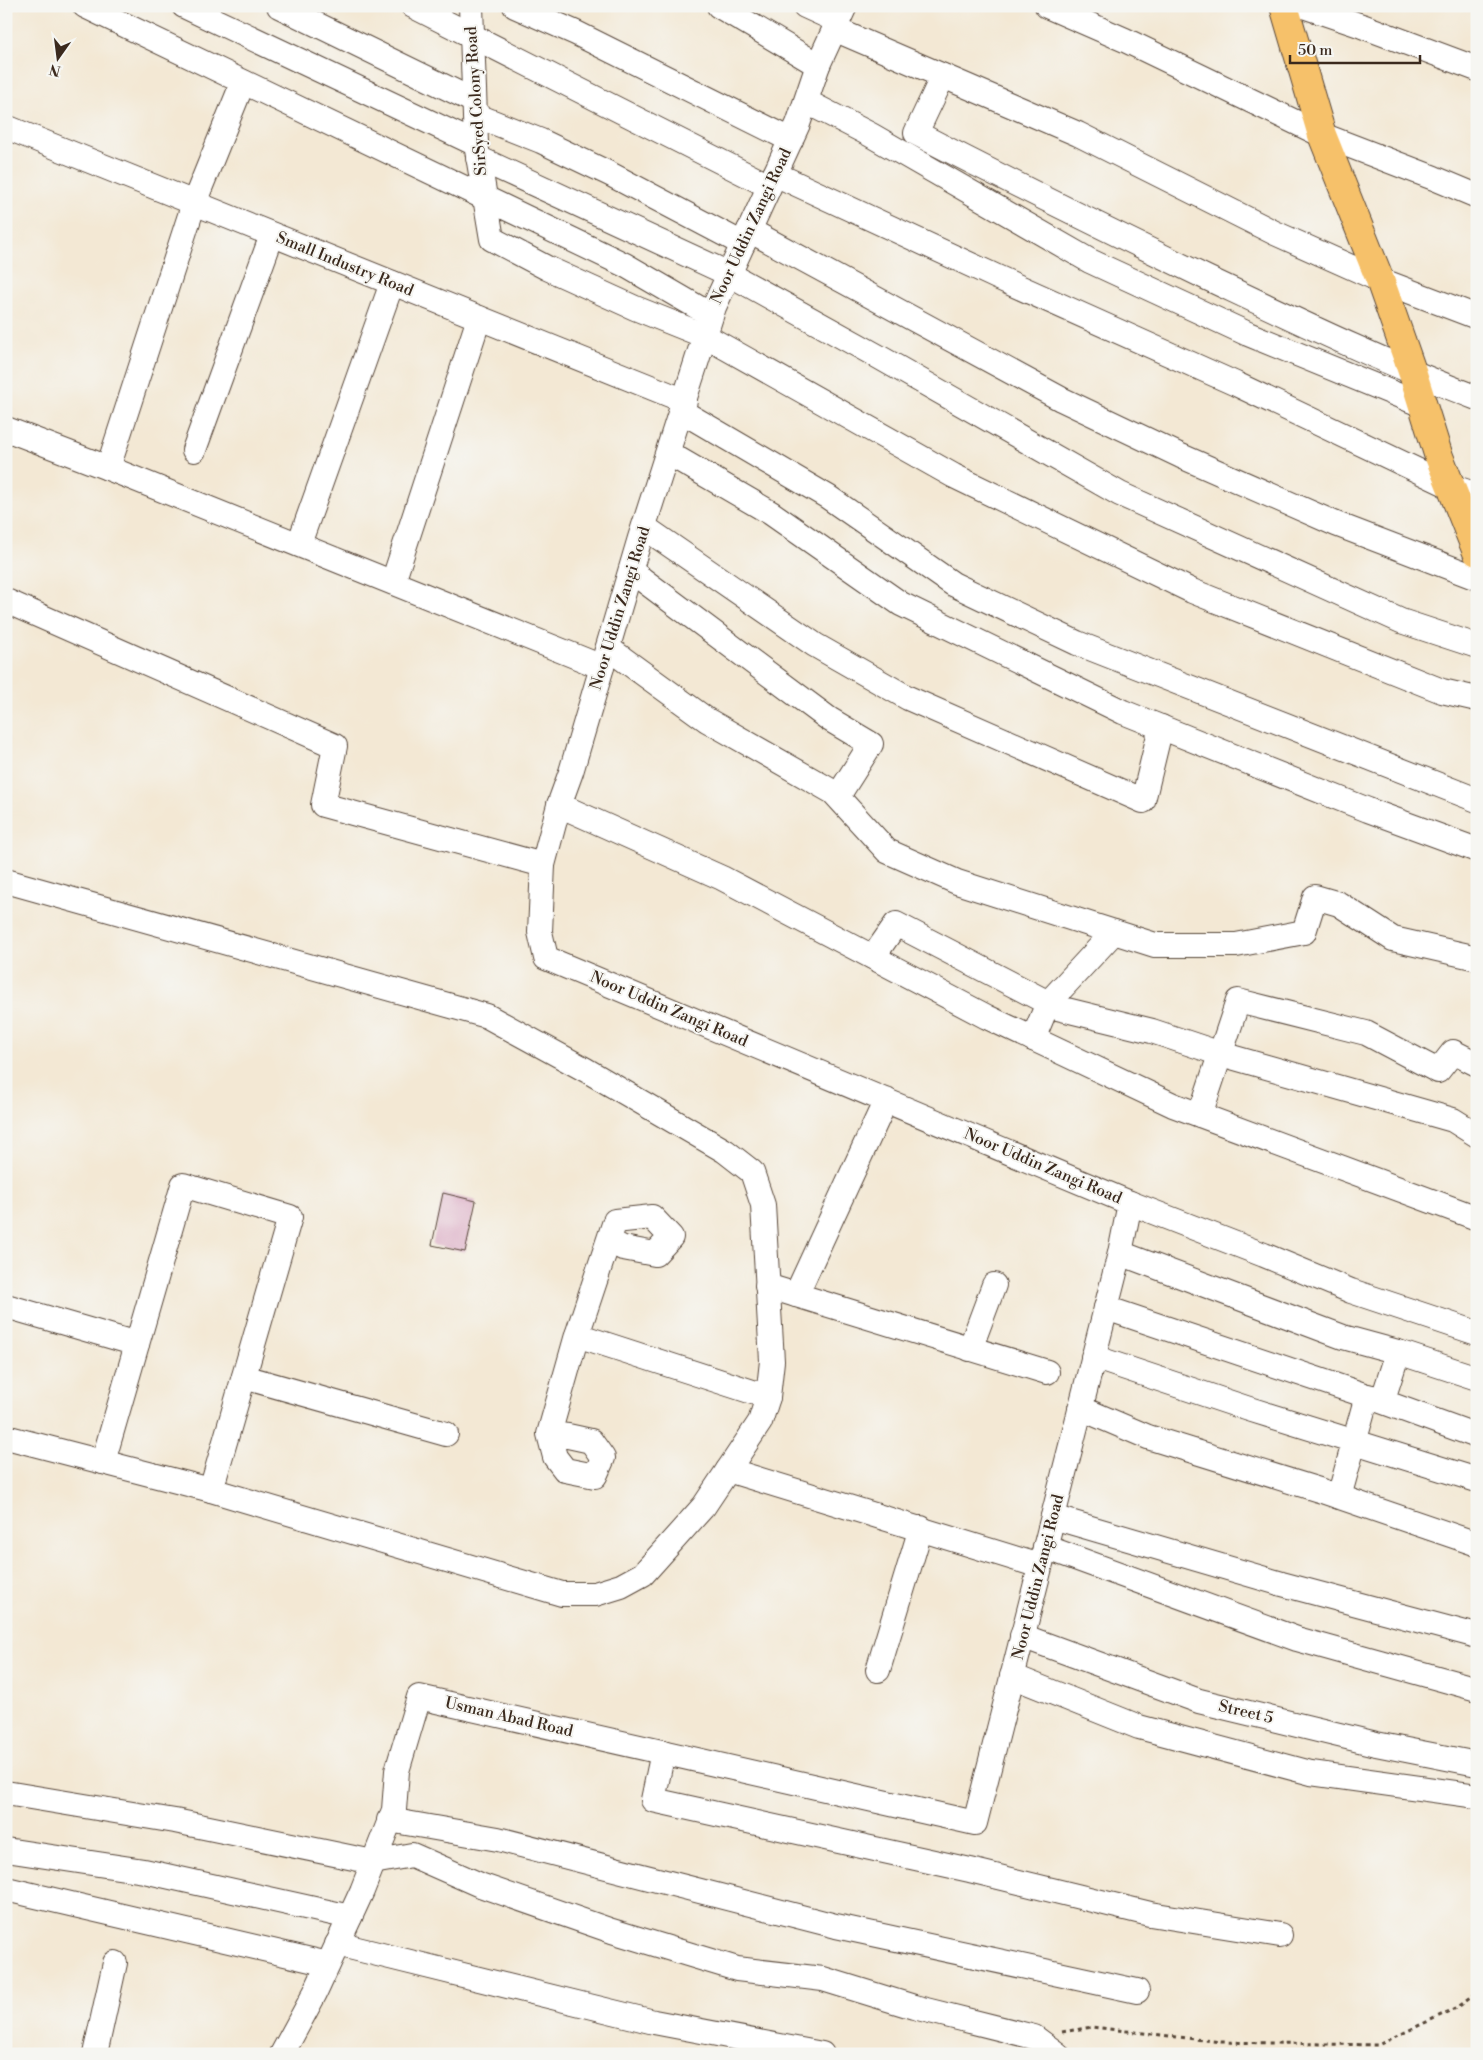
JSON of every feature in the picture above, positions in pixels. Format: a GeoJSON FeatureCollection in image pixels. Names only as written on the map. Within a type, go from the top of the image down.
{"type":"FeatureCollection","features":[{"type":"Feature","properties":{"kind":"main road"},"geometry":{"type":"LineString","coordinates":[[1284,6],[1322,135],[1380,280],[1413,374],[1438,454],[1477,552]]}},
{"type":"Feature","properties":{"kind":"street"},"geometry":{"type":"LineString","coordinates":[[85,6],[625,265],[708,325],[954,476],[1192,591],[1442,691],[1477,699]]}},
{"type":"Feature","properties":{"kind":"street"},"geometry":{"type":"LineString","coordinates":[[184,6],[729,274],[879,356],[1120,494],[1401,621],[1477,646]]}},
{"type":"Feature","properties":{"kind":"street"},"geometry":{"type":"LineString","coordinates":[[279,6],[474,108],[746,237],[1061,399],[1181,456],[1327,520],[1477,578]]}},
{"type":"Feature","properties":{"kind":"street"},"geometry":{"type":"LineString","coordinates":[[413,6],[471,36],[772,180],[1008,282],[1236,384],[1450,486],[1477,495]]}},
{"type":"Feature","properties":{"kind":"street","name":"SirSyed Colony Road"},"geometry":{"type":"LineString","coordinates":[[470,6],[477,151],[492,239],[547,268],[635,308],[708,325]]}},
{"type":"Feature","properties":{"kind":"street"},"geometry":{"type":"LineString","coordinates":[[515,6],[576,33],[791,140]]}},
{"type":"Feature","properties":{"kind":"street"},"geometry":{"type":"LineString","coordinates":[[719,6],[818,65]]}},
{"type":"Feature","properties":{"kind":"street"},"geometry":{"type":"LineString","coordinates":[[805,6],[839,19],[943,76],[1078,134],[1275,233],[1380,280],[1477,317]]}},
{"type":"Feature","properties":{"kind":"street"},"geometry":{"type":"LineString","coordinates":[[1047,6],[1125,40],[1322,135],[1477,196]]}},
{"type":"Feature","properties":{"kind":"street"},"geometry":{"type":"LineString","coordinates":[[1303,6],[1371,29],[1477,69]]}},
{"type":"Feature","properties":{"kind":"street","name":"Noor Uddin Zangi Road"},"geometry":{"type":"LineString","coordinates":[[839,19],[818,65],[807,102],[791,140],[729,274],[708,325],[559,805],[543,865],[540,932],[546,958],[1130,1203],[1120,1254],[975,1823]]}},
{"type":"Feature","properties":{"kind":"street"},"geometry":{"type":"LineString","coordinates":[[943,76],[916,134],[1065,209],[1267,306],[1413,374],[1477,398]]}},
{"type":"Feature","properties":{"kind":"street"},"geometry":{"type":"LineString","coordinates":[[108,468],[194,203],[243,82]]}},
{"type":"Feature","properties":{"kind":"street"},"geometry":{"type":"LineString","coordinates":[[807,102],[871,134],[1090,261],[1248,334],[1422,405]]}},
{"type":"Feature","properties":{"kind":"street","name":"Small Industry Road"},"geometry":{"type":"LineString","coordinates":[[6,127],[479,318],[683,406],[828,497],[953,584],[1077,643],[1477,800]]}},
{"type":"Feature","properties":{"kind":"street"},"geometry":{"type":"LineString","coordinates":[[194,450],[272,234]]}},
{"type":"Feature","properties":{"kind":"street"},"geometry":{"type":"LineString","coordinates":[[299,544],[392,283]]}},
{"type":"Feature","properties":{"kind":"street"},"geometry":{"type":"LineString","coordinates":[[393,582],[479,318]]}},
{"type":"Feature","properties":{"kind":"street"},"geometry":{"type":"LineString","coordinates":[[6,429],[393,582],[605,658],[707,720],[833,792],[887,851],[957,882],[1155,945],[1236,945],[1304,932],[1315,897],[1338,904],[1393,939],[1477,958]]}},
{"type":"Feature","properties":{"kind":"street"},"geometry":{"type":"LineString","coordinates":[[668,452],[771,513],[901,604],[1123,712],[1368,810],[1477,850]]}},
{"type":"Feature","properties":{"kind":"street"},"geometry":{"type":"LineString","coordinates":[[644,527],[815,645],[908,698],[1143,801],[1161,727]]}},
{"type":"Feature","properties":{"kind":"street"},"geometry":{"type":"LineString","coordinates":[[631,571],[829,719],[871,744],[838,796]]}},
{"type":"Feature","properties":{"kind":"street"},"geometry":{"type":"LineString","coordinates":[[6,601],[335,746],[324,805],[543,865]]}},
{"type":"Feature","properties":{"kind":"street"},"geometry":{"type":"LineString","coordinates":[[559,805],[722,878],[987,1017],[1173,1105],[1477,1218]]}},
{"type":"Feature","properties":{"kind":"street"},"geometry":{"type":"LineString","coordinates":[[6,881],[487,1016],[586,1070],[726,1151],[752,1172],[763,1205],[772,1361],[768,1397],[760,1422],[704,1506],[643,1574],[621,1586],[595,1594],[562,1594],[211,1490],[6,1438]]}},
{"type":"Feature","properties":{"kind":"street"},"geometry":{"type":"LineString","coordinates":[[873,957],[896,924],[1058,1008],[1152,1031],[1221,1054],[1453,1120],[1477,1135]]}},
{"type":"Feature","properties":{"kind":"street"},"geometry":{"type":"LineString","coordinates":[[1033,1039],[1048,1003],[1114,932]]}},
{"type":"Feature","properties":{"kind":"street"},"geometry":{"type":"LineString","coordinates":[[1200,1115],[1238,1002],[1366,1033],[1438,1071],[1453,1052],[1477,1064]]}},
{"type":"Feature","properties":{"kind":"street"},"geometry":{"type":"LineString","coordinates":[[796,1295],[886,1100]]}},
{"type":"Feature","properties":{"kind":"street"},"geometry":{"type":"LineString","coordinates":[[103,1462],[183,1185],[290,1217],[211,1490]]}},
{"type":"Feature","properties":{"kind":"street"},"geometry":{"type":"LineString","coordinates":[[1130,1203],[1264,1254],[1351,1291],[1477,1333]]}},
{"type":"Feature","properties":{"kind":"street"},"geometry":{"type":"LineString","coordinates":[[549,1434],[577,1335],[608,1241]]}},
{"type":"Feature","properties":{"kind":"street"},"geometry":{"type":"LineString","coordinates":[[1120,1254],[1343,1337],[1398,1352],[1477,1378]]}},
{"type":"Feature","properties":{"kind":"street"},"geometry":{"type":"LineString","coordinates":[[970,1349],[994,1285]]}},
{"type":"Feature","properties":{"kind":"street"},"geometry":{"type":"LineString","coordinates":[[768,1286],[1047,1372]]}},
{"type":"Feature","properties":{"kind":"street"},"geometry":{"type":"LineString","coordinates":[[6,1306],[137,1344]]}},
{"type":"Feature","properties":{"kind":"street"},"geometry":{"type":"LineString","coordinates":[[1106,1308],[1367,1396],[1477,1436]]}},
{"type":"Feature","properties":{"kind":"street"},"geometry":{"type":"LineString","coordinates":[[577,1335],[768,1397]]}},
{"type":"Feature","properties":{"kind":"street"},"geometry":{"type":"LineString","coordinates":[[1367,1396],[1383,1399],[1398,1352]]}},
{"type":"Feature","properties":{"kind":"street"},"geometry":{"type":"LineString","coordinates":[[1094,1357],[1250,1409],[1355,1440],[1477,1480]]}},
{"type":"Feature","properties":{"kind":"street"},"geometry":{"type":"LineString","coordinates":[[244,1377],[446,1434]]}},
{"type":"Feature","properties":{"kind":"street"},"geometry":{"type":"LineString","coordinates":[[1339,1497],[1367,1396]]}},
{"type":"Feature","properties":{"kind":"street"},"geometry":{"type":"LineString","coordinates":[[1080,1408],[1148,1437],[1339,1497],[1477,1544]]}},
{"type":"Feature","properties":{"kind":"street"},"geometry":{"type":"LineString","coordinates":[[728,1470],[921,1528],[1043,1556],[1297,1639],[1477,1689]]}},
{"type":"Feature","properties":{"kind":"street"},"geometry":{"type":"LineString","coordinates":[[1053,1517],[1282,1584],[1477,1636]]}},
{"type":"Feature","properties":{"kind":"street"},"geometry":{"type":"LineString","coordinates":[[878,1670],[921,1528]]}},
{"type":"Feature","properties":{"kind":"street","name":"Street 5"},"geometry":{"type":"LineString","coordinates":[[1022,1636],[1199,1701],[1367,1741],[1477,1764]]}},
{"type":"Feature","properties":{"kind":"street"},"geometry":{"type":"LineString","coordinates":[[1012,1676],[1139,1727],[1311,1773],[1477,1796]]}},
{"type":"Feature","properties":{"kind":"street","name":"Usman Abad Road"},"geometry":{"type":"LineString","coordinates":[[282,2054],[350,1917],[394,1810],[397,1771],[419,1697],[975,1823]]}},
{"type":"Feature","properties":{"kind":"street"},"geometry":{"type":"LineString","coordinates":[[663,1752],[653,1800],[970,1870],[1150,1914],[1280,1935]]}},
{"type":"Feature","properties":{"kind":"street"},"geometry":{"type":"LineString","coordinates":[[6,1793],[175,1821],[373,1862],[412,1855],[489,1888],[612,1931],[737,1969],[823,1979],[914,2007],[1034,2037],[1057,2054]]}},
{"type":"Feature","properties":{"kind":"street"},"geometry":{"type":"LineString","coordinates":[[390,1820],[498,1839],[836,1926],[1137,1991]]}},
{"type":"Feature","properties":{"kind":"street"},"geometry":{"type":"LineString","coordinates":[[6,1850],[144,1871],[350,1917]]}},
{"type":"Feature","properties":{"kind":"street"},"geometry":{"type":"LineString","coordinates":[[6,1889],[333,1954],[654,2022],[822,2054]]}},
{"type":"Feature","properties":{"kind":"street"},"geometry":{"type":"LineString","coordinates":[[95,2054],[115,1963]]}},
{"type":"Feature","properties":{"kind":"path"},"geometry":{"type":"LineString","coordinates":[[1034,2037],[1092,2027],[1221,2042],[1378,2045],[1458,2007],[1477,1993]]}},
{"type":"Feature","properties":{"kind":"building"},"geometry":{"type":"Polygon","coordinates":[[[443,1193],[476,1201],[465,1252],[432,1245],[443,1193]]]}}]}
